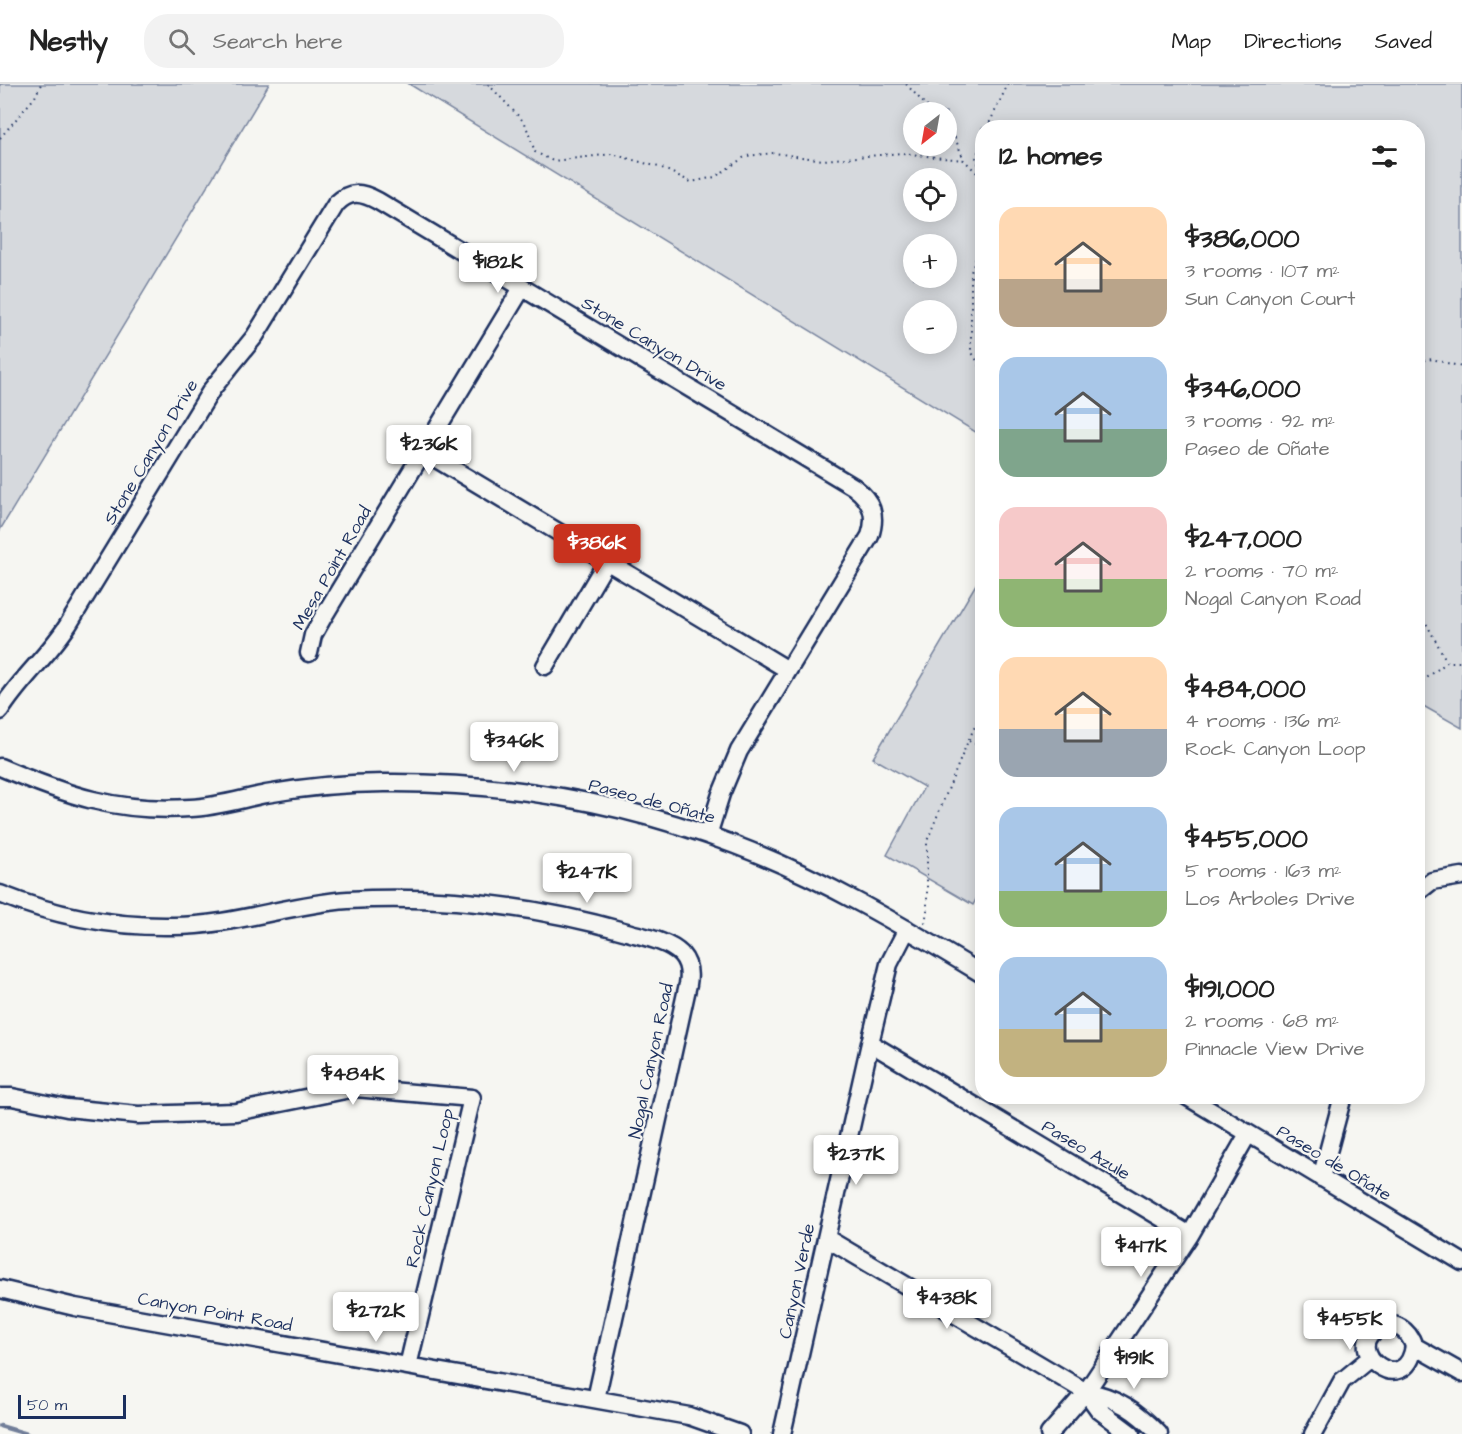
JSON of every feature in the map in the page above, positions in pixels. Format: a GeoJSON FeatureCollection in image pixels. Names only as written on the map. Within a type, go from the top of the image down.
{"type":"FeatureCollection","features":[{"type":"Feature","properties":{"kind":"street","name":"Stone Canyon Drive"},"geometry":{"type":"LineString","coordinates":[[0,711],[65,631],[212,389],[255,336],[329,215],[342,198],[350,194],[369,196],[854,488],[873,508],[874,518],[870,536],[733,764],[708,835]]}},
{"type":"Feature","properties":{"kind":"street","name":"Mesa Point Road"},"geometry":{"type":"LineString","coordinates":[[309,652],[321,618],[522,288]]}},
{"type":"Feature","properties":{"kind":"street"},"geometry":{"type":"LineString","coordinates":[[423,451],[788,670]]}},
{"type":"Feature","properties":{"kind":"street"},"geometry":{"type":"LineString","coordinates":[[544,666],[607,561]]}},
{"type":"Feature","properties":{"kind":"street","name":"Paseo de Oñate"},"geometry":{"type":"LineString","coordinates":[[0,767],[82,799],[130,808],[202,807],[287,790],[339,784],[437,784],[520,791],[572,799],[647,816],[708,835],[806,875],[907,929],[975,970]]}},
{"type":"Feature","properties":{"kind":"street"},"geometry":{"type":"LineString","coordinates":[[1425,886],[1432,881],[1462,876]]}},
{"type":"Feature","properties":{"kind":"street","name":"Nogal Canyon Road"},"geometry":{"type":"LineString","coordinates":[[0,894],[66,915],[120,924],[157,926],[224,922],[299,907],[347,901],[421,900],[468,903],[523,909],[580,920],[662,943],[680,953],[689,970],[688,984],[597,1399]]}},
{"type":"Feature","properties":{"kind":"street","name":"Canyon Verde"},"geometry":{"type":"LineString","coordinates":[[782,1434],[870,1042],[890,964],[907,929]]}},
{"type":"Feature","properties":{"kind":"street","name":"Paseo Azule"},"geometry":{"type":"LineString","coordinates":[[870,1042],[1190,1235]]}},
{"type":"Feature","properties":{"kind":"street","name":"Rock Canyon Loop"},"geometry":{"type":"LineString","coordinates":[[0,1097],[12,1097],[67,1108],[138,1115],[237,1112],[355,1088],[472,1098],[408,1366]]}},
{"type":"Feature","properties":{"kind":"street","name":"Paseo de Oñate"},"geometry":{"type":"LineString","coordinates":[[1199,1104],[1462,1262]]}},
{"type":"Feature","properties":{"kind":"street"},"geometry":{"type":"LineString","coordinates":[[1321,1178],[1341,1104]]}},
{"type":"Feature","properties":{"kind":"street"},"geometry":{"type":"LineString","coordinates":[[1049,1434],[1086,1392],[1190,1235],[1248,1134]]}},
{"type":"Feature","properties":{"kind":"street"},"geometry":{"type":"LineString","coordinates":[[826,1238],[1086,1392],[1108,1396],[1119,1402],[1140,1416],[1159,1434]]}},
{"type":"Feature","properties":{"kind":"street","name":"Canyon Point Road"},"geometry":{"type":"LineString","coordinates":[[0,1289],[75,1307],[689,1416],[740,1434]]}},
{"type":"Feature","properties":{"kind":"street"},"geometry":{"type":"LineString","coordinates":[[1389,1325],[1406,1330],[1414,1346],[1408,1363],[1392,1371],[1383,1370],[1375,1365],[1367,1349],[1368,1341],[1373,1333],[1380,1327],[1389,1325]]}},
{"type":"Feature","properties":{"kind":"street"},"geometry":{"type":"LineString","coordinates":[[1414,1346],[1462,1373]]}},
{"type":"Feature","properties":{"kind":"street"},"geometry":{"type":"LineString","coordinates":[[1313,1434],[1342,1381],[1370,1358]]}},
{"type":"Feature","properties":{"kind":"street"},"geometry":{"type":"LineString","coordinates":[[1086,1392],[1098,1410],[1131,1434]]}},
{"type":"Feature","properties":{"kind":"path"},"geometry":{"type":"LineString","coordinates":[[0,138],[35,97],[41,84]]}},
{"type":"Feature","properties":{"kind":"path"},"geometry":{"type":"LineString","coordinates":[[488,84],[525,123],[535,152],[553,160],[612,154],[662,168],[691,182],[716,177],[746,156],[774,153],[823,160],[902,153],[964,160]]}},
{"type":"Feature","properties":{"kind":"path"},"geometry":{"type":"LineString","coordinates":[[906,84],[923,102]]}},
{"type":"Feature","properties":{"kind":"path"},"geometry":{"type":"LineString","coordinates":[[991,120],[1008,84]]}},
{"type":"Feature","properties":{"kind":"path"},"geometry":{"type":"LineString","coordinates":[[957,143],[964,160],[975,171]]}},
{"type":"Feature","properties":{"kind":"path"},"geometry":{"type":"LineString","coordinates":[[975,261],[971,272],[971,351],[975,358]]}},
{"type":"Feature","properties":{"kind":"path"},"geometry":{"type":"LineString","coordinates":[[1425,360],[1432,359],[1462,367]]}},
{"type":"Feature","properties":{"kind":"path"},"geometry":{"type":"LineString","coordinates":[[1425,621],[1447,662]]}},
{"type":"Feature","properties":{"kind":"path"},"geometry":{"type":"LineString","coordinates":[[1425,679],[1447,662],[1462,663]]}},
{"type":"Feature","properties":{"kind":"path"},"geometry":{"type":"LineString","coordinates":[[922,938],[927,911],[927,841],[975,726]]}},
{"type":"Feature","properties":{"kind":"path"},"geometry":{"type":"LineString","coordinates":[[968,741],[975,744]]}},
{"type":"Feature","properties":{"kind":"shaded area"},"geometry":{"type":"Polygon","coordinates":[[[0,84],[269,84],[0,530],[0,84]]]}},
{"type":"Feature","properties":{"kind":"shaded area"},"geometry":{"type":"Polygon","coordinates":[[[409,84],[1462,84],[1462,728],[1425,707],[1425,120],[975,120],[975,432],[409,84]]]}},
{"type":"Feature","properties":{"kind":"shaded area"},"geometry":{"type":"Polygon","coordinates":[[[975,586],[975,901],[973,905],[887,855],[924,787],[873,758],[975,586]]]}},
{"type":"Feature","properties":{"kind":"waterway"},"geometry":{"type":"LineString","coordinates":[[0,1426],[27,1434]]}}]}
